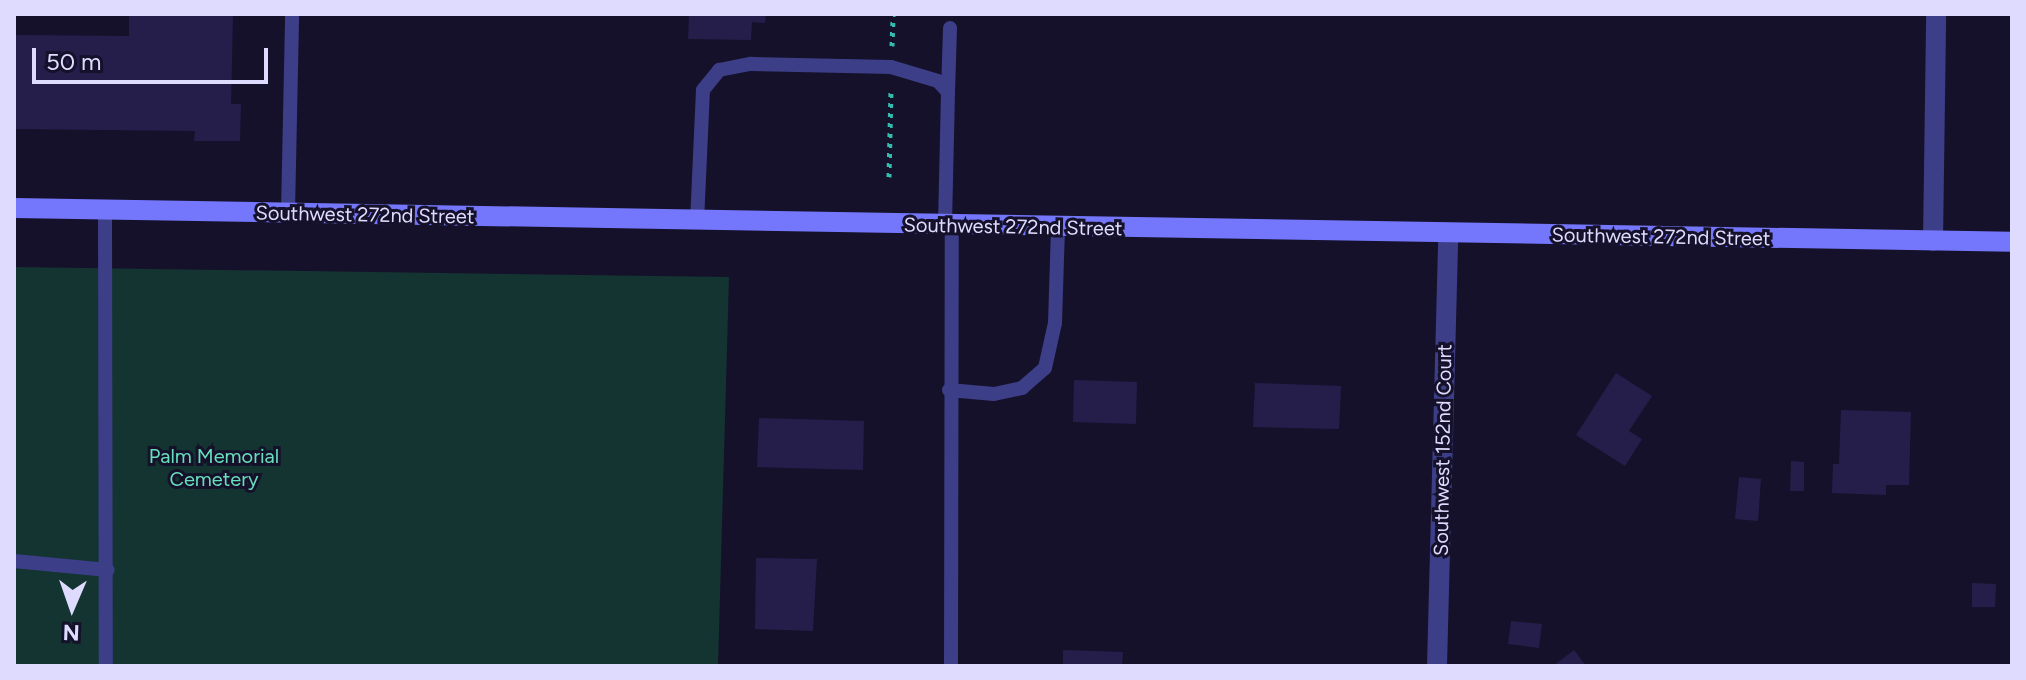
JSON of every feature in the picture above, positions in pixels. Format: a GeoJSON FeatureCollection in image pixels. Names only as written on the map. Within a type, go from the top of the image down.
{"type":"FeatureCollection","features":[{"type":"Feature","properties":{"kind":"street"},"geometry":{"type":"LineString","coordinates":[[1933,241],[1936,14]]}},
{"type":"Feature","properties":{"kind":"street","name":"Southwest 272nd Street"},"geometry":{"type":"LineString","coordinates":[[14,208],[2012,242]]}},
{"type":"Feature","properties":{"kind":"street","name":"Southwest 152nd Court"},"geometry":{"type":"LineString","coordinates":[[1437,666],[1448,234]]}},
{"type":"Feature","properties":{"kind":"lane"},"geometry":{"type":"LineString","coordinates":[[288,212],[292,14]]}},
{"type":"Feature","properties":{"kind":"lane"},"geometry":{"type":"LineString","coordinates":[[950,28],[951,666]]}},
{"type":"Feature","properties":{"kind":"lane"},"geometry":{"type":"LineString","coordinates":[[697,222],[700,104],[703,90],[719,70],[751,64],[891,67],[925,74],[948,92]]}},
{"type":"Feature","properties":{"kind":"lane"},"geometry":{"type":"LineString","coordinates":[[105,209],[106,666]]}},
{"type":"Feature","properties":{"kind":"lane"},"geometry":{"type":"LineString","coordinates":[[949,390],[994,394],[1022,388],[1045,368],[1055,323],[1058,228]]}},
{"type":"Feature","properties":{"kind":"lane"},"geometry":{"type":"LineString","coordinates":[[14,561],[108,570]]}},
{"type":"Feature","properties":{"kind":"path"},"geometry":{"type":"LineString","coordinates":[[892,55],[893,14]]}},
{"type":"Feature","properties":{"kind":"path"},"geometry":{"type":"LineString","coordinates":[[889,177],[891,78]]}},
{"type":"Feature","properties":{"kind":"green space","name":"Palm Memorial Cemetery"},"geometry":{"type":"Polygon","coordinates":[[[14,267],[729,277],[718,666],[14,666],[14,267]]]}},
{"type":"Feature","properties":{"kind":"building"},"geometry":{"type":"Polygon","coordinates":[[[129,14],[233,14],[231,104],[241,104],[240,141],[194,141],[195,131],[14,129],[14,35],[129,36],[129,14]]]}},
{"type":"Feature","properties":{"kind":"building"},"geometry":{"type":"Polygon","coordinates":[[[689,14],[766,14],[765,23],[752,22],[751,40],[688,39],[689,14]]]}},
{"type":"Feature","properties":{"kind":"building"},"geometry":{"type":"Polygon","coordinates":[[[1616,373],[1652,396],[1629,431],[1642,439],[1625,466],[1576,435],[1616,373]]]}},
{"type":"Feature","properties":{"kind":"building"},"geometry":{"type":"Polygon","coordinates":[[[1074,380],[1137,382],[1136,424],[1073,422],[1074,380]]]}},
{"type":"Feature","properties":{"kind":"building"},"geometry":{"type":"Polygon","coordinates":[[[1255,383],[1341,386],[1339,429],[1253,427],[1255,383]]]}},
{"type":"Feature","properties":{"kind":"building"},"geometry":{"type":"Polygon","coordinates":[[[1841,410],[1911,412],[1909,485],[1886,485],[1886,495],[1832,493],[1833,464],[1839,464],[1841,410]]]}},
{"type":"Feature","properties":{"kind":"building"},"geometry":{"type":"Polygon","coordinates":[[[759,418],[864,421],[863,470],[757,467],[759,418]]]}},
{"type":"Feature","properties":{"kind":"building"},"geometry":{"type":"Polygon","coordinates":[[[1791,461],[1804,462],[1804,491],[1790,491],[1791,461]]]}},
{"type":"Feature","properties":{"kind":"building"},"geometry":{"type":"Polygon","coordinates":[[[1739,477],[1761,479],[1758,521],[1735,519],[1739,477]]]}},
{"type":"Feature","properties":{"kind":"building"},"geometry":{"type":"Polygon","coordinates":[[[756,558],[817,559],[813,631],[755,629],[756,558]]]}},
{"type":"Feature","properties":{"kind":"building"},"geometry":{"type":"Polygon","coordinates":[[[1972,583],[1996,584],[1995,607],[1972,607],[1972,583]]]}},
{"type":"Feature","properties":{"kind":"building"},"geometry":{"type":"Polygon","coordinates":[[[1511,621],[1542,624],[1539,648],[1508,644],[1511,621]]]}},
{"type":"Feature","properties":{"kind":"building"},"geometry":{"type":"Polygon","coordinates":[[[1063,650],[1123,652],[1122,666],[1063,666],[1063,650]]]}},
{"type":"Feature","properties":{"kind":"building"},"geometry":{"type":"Polygon","coordinates":[[[1574,650],[1586,666],[1553,666],[1574,650]]]}}]}
